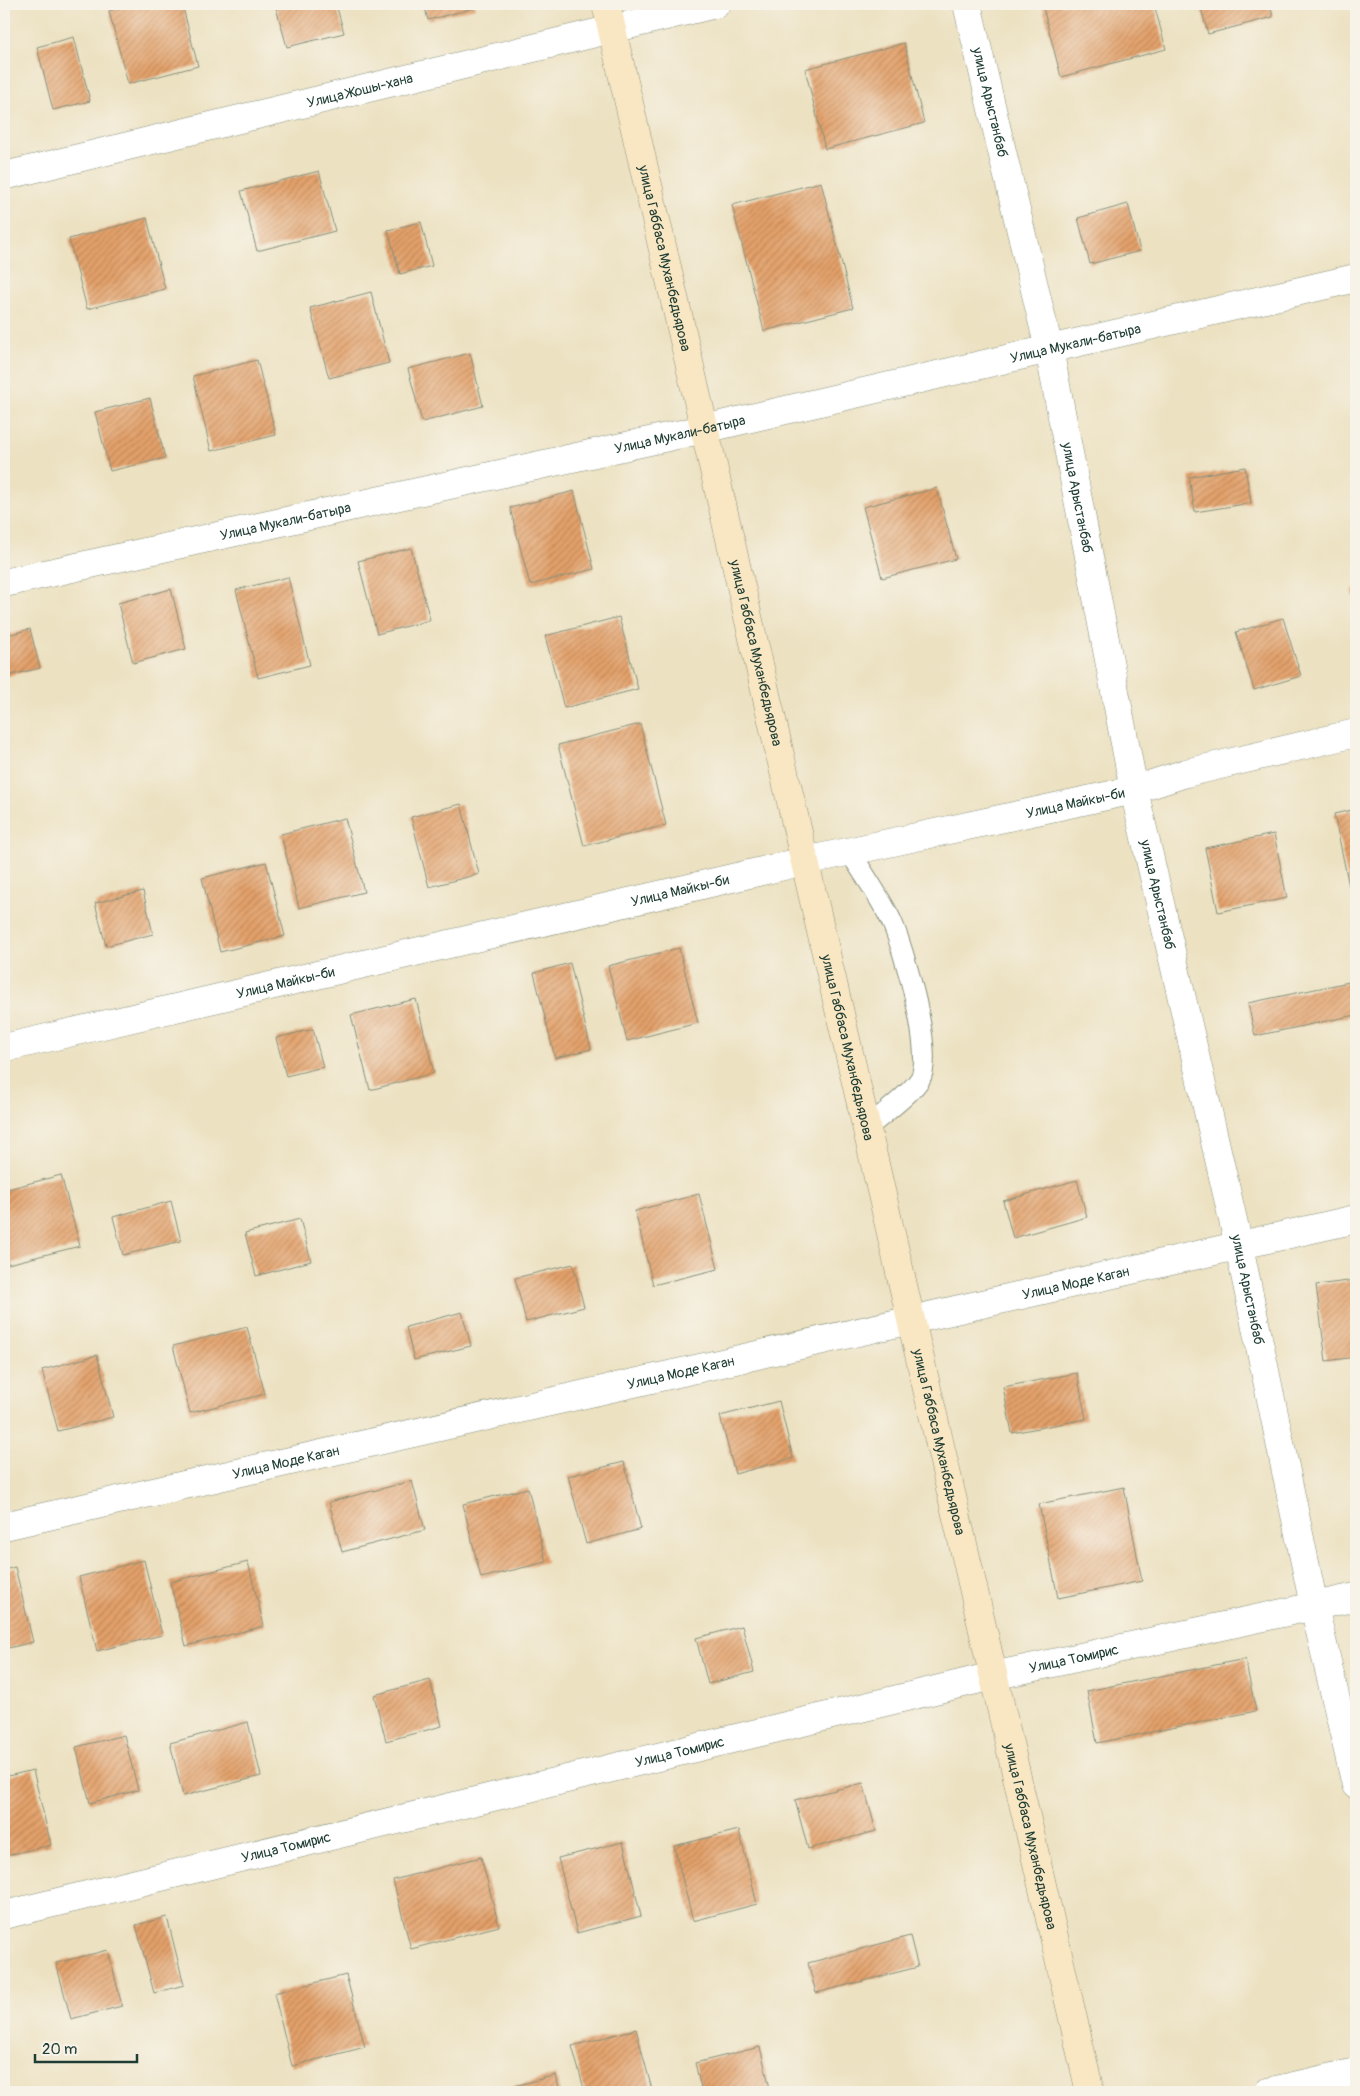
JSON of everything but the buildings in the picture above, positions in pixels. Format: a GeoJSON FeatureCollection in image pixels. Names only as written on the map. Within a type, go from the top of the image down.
{"type":"FeatureCollection","features":[{"type":"Feature","properties":{"kind":"street","name":"Улица Жошы-хана"},"geometry":{"type":"LineString","coordinates":[[4,176],[609,16],[716,4]]}},
{"type":"Feature","properties":{"kind":"street","name":"улица Арыстанбаб"},"geometry":{"type":"LineString","coordinates":[[968,4],[1049,349],[1134,790],[1239,1246],[1314,1606],[1356,1785]]}},
{"type":"Feature","properties":{"kind":"street","name":"улица Габбаса Муханбедьярова"},"geometry":{"type":"LineString","coordinates":[[609,16],[1090,2092]]}},
{"type":"Feature","properties":{"kind":"street","name":"Улица Мукали-батыра"},"geometry":{"type":"LineString","coordinates":[[4,583],[704,429],[1356,278]]}},
{"type":"Feature","properties":{"kind":"street","name":"Улица Майкы-би"},"geometry":{"type":"LineString","coordinates":[[4,1048],[805,861],[1134,790],[1186,773],[1356,733]]}},
{"type":"Feature","properties":{"kind":"street","name":"Улица Моде Каган"},"geometry":{"type":"LineString","coordinates":[[4,1526],[1356,1219]]}},
{"type":"Feature","properties":{"kind":"street","name":"Улица Томирис"},"geometry":{"type":"LineString","coordinates":[[4,1915],[994,1676],[1356,1597]]}},
{"type":"Feature","properties":{"kind":"street"},"geometry":{"type":"LineString","coordinates":[[1268,2092],[1356,2072]]}},
{"type":"Feature","properties":{"kind":"lane"},"geometry":{"type":"LineString","coordinates":[[849,851],[874,889],[892,922],[916,996],[924,1054],[921,1078],[867,1128]]}}]}
